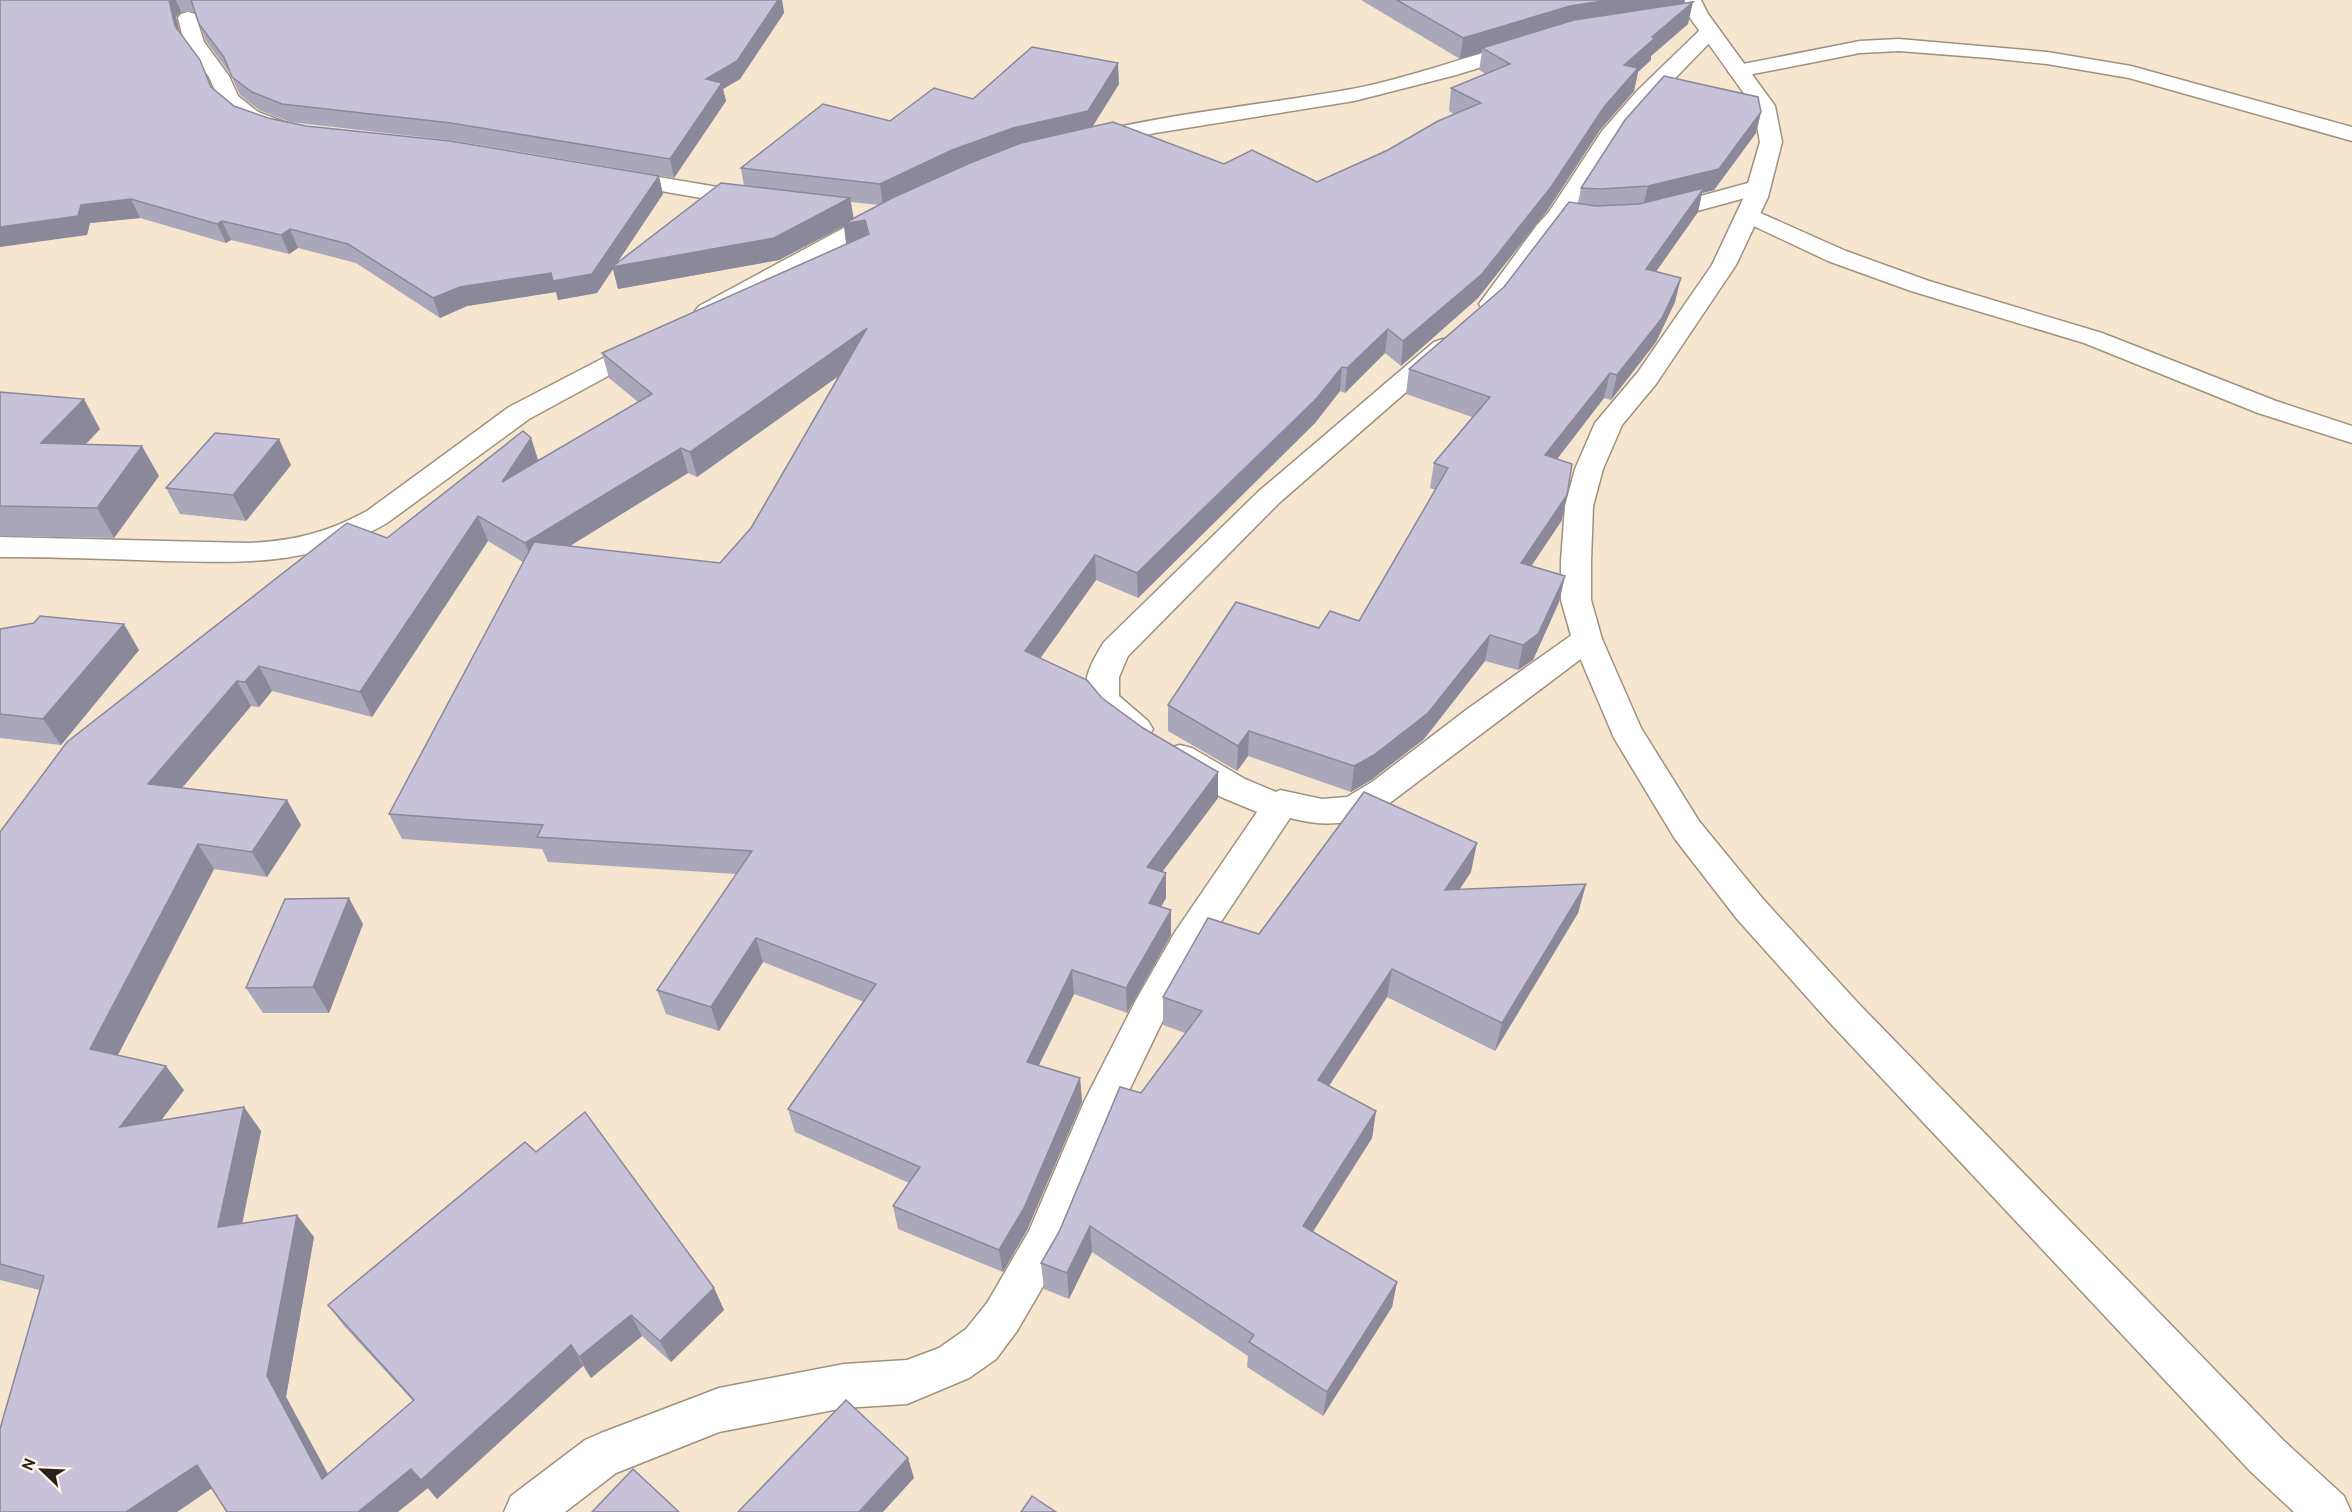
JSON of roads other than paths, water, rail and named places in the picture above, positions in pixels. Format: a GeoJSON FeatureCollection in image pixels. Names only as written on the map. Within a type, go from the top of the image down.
{"type":"FeatureCollection","features":[{"type":"Feature","properties":{"kind":"street"},"geometry":{"type":"LineString","coordinates":[[1279,807],[1233,788],[1157,743],[1116,713],[1106,703],[1100,683],[1115,650],[1269,497],[1468,325],[1509,281],[1545,230],[1570,218],[1610,136],[1645,96],[1693,16],[1764,106],[1771,142],[1754,201],[1724,265],[1647,378],[1609,423],[1589,469],[1580,506],[1576,561],[1576,600],[1587,639],[1626,730],[1687,830],[1750,909],[1844,1013],[2267,1456],[2328,1512]]}},
{"type":"Feature","properties":{"kind":"street"},"geometry":{"type":"LineString","coordinates":[[188,18],[194,42],[219,76],[229,99],[250,117],[303,133]]}},
{"type":"Feature","properties":{"kind":"street"},"geometry":{"type":"LineString","coordinates":[[1070,145],[1155,126],[1354,95],[1469,65],[1541,42]]}},
{"type":"Feature","properties":{"kind":"street"},"geometry":{"type":"LineString","coordinates":[[1738,71],[1860,47],[1899,45],[1989,52],[2047,58],[2131,72],[2352,134]]}},
{"type":"Feature","properties":{"kind":"street"},"geometry":{"type":"LineString","coordinates":[[600,174],[771,202]]}},
{"type":"Feature","properties":{"kind":"street"},"geometry":{"type":"LineString","coordinates":[[1634,219],[1754,201],[1847,260],[1920,286],[2093,338],[2267,407],[2352,435]]}},
{"type":"Feature","properties":{"kind":"street"},"geometry":{"type":"LineString","coordinates":[[693,320],[742,291],[896,210],[846,209]]}},
{"type":"Feature","properties":{"kind":"street"},"geometry":{"type":"LineString","coordinates":[[0,547],[265,553],[308,547],[335,540],[355,532],[377,517],[519,413],[662,337]]}},
{"type":"Feature","properties":{"kind":"street"},"geometry":{"type":"LineString","coordinates":[[527,1512],[601,1456],[719,1410],[844,1386],[907,1382],[954,1363],[981,1344],[1002,1317],[1045,1243],[1104,1102],[1149,1011],[1188,942],[1280,803],[1329,812],[1358,807],[1508,694],[1587,639]]}}]}
